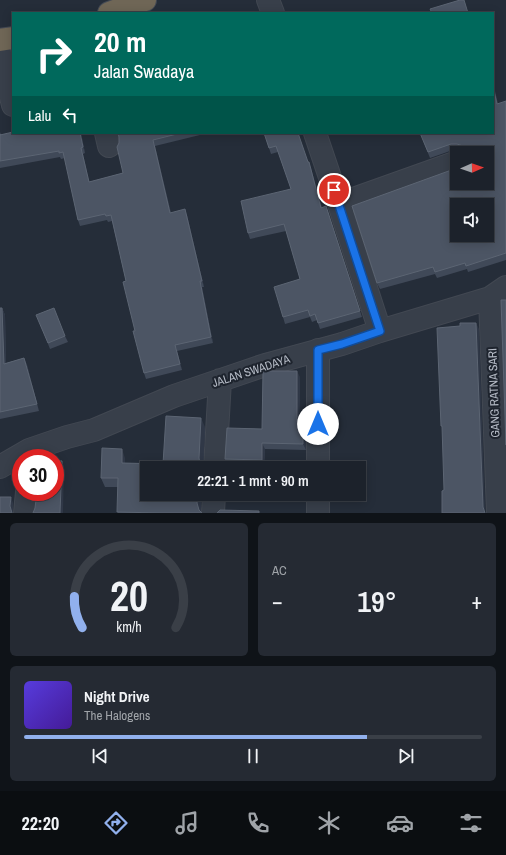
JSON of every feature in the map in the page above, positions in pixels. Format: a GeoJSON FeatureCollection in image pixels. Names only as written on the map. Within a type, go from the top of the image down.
{"type":"FeatureCollection","features":[{"type":"Feature","properties":{"kind":"highway"},"geometry":{"type":"LineString","coordinates":[[113,12],[145,0]]}},
{"type":"Feature","properties":{"kind":"highway"},"geometry":{"type":"LineString","coordinates":[[0,40],[12,38]]}},
{"type":"Feature","properties":{"kind":"street"},"geometry":{"type":"LineString","coordinates":[[268,0],[273,12]]}},
{"type":"Feature","properties":{"kind":"street"},"geometry":{"type":"LineString","coordinates":[[0,54],[12,101]]}},
{"type":"Feature","properties":{"kind":"street"},"geometry":{"type":"LineString","coordinates":[[315,134],[380,331]]}},
{"type":"Feature","properties":{"kind":"street"},"geometry":{"type":"LineString","coordinates":[[339,204],[450,164]]}},
{"type":"Feature","properties":{"kind":"street","name":"JALAN SWADAYA"},"geometry":{"type":"LineString","coordinates":[[40,449],[67,437],[94,430],[174,396],[220,380],[265,365],[342,344],[498,293]]}},
{"type":"Feature","properties":{"kind":"street","name":"GANG RATNA SARI"},"geometry":{"type":"LineString","coordinates":[[498,293],[498,513]]}},
{"type":"Feature","properties":{"kind":"street"},"geometry":{"type":"LineString","coordinates":[[318,350],[318,461]]}},
{"type":"Feature","properties":{"kind":"street"},"geometry":{"type":"LineString","coordinates":[[215,461],[220,380]]}},
{"type":"Feature","properties":{"kind":"street","name":"JALAN SWADAYA"},"geometry":{"type":"LineString","coordinates":[[0,467],[12,462]]}},
{"type":"Feature","properties":{"kind":"street"},"geometry":{"type":"LineString","coordinates":[[25,513],[26,501]]}},
{"type":"Feature","properties":{"kind":"street"},"geometry":{"type":"LineString","coordinates":[[213,513],[214,501]]}},
{"type":"Feature","properties":{"kind":"street"},"geometry":{"type":"LineString","coordinates":[[318,501],[318,513]]}},
{"type":"Feature","properties":{"kind":"building"},"geometry":{"type":"Polygon","coordinates":[[[464,0],[468,12],[432,12],[430,9],[464,0]]]}},
{"type":"Feature","properties":{"kind":"building"},"geometry":{"type":"Polygon","coordinates":[[[494,91],[497,104],[506,101],[506,253],[466,266],[465,263],[435,272],[433,267],[377,283],[352,206],[450,171],[450,190],[494,190],[494,146],[463,146],[451,144],[428,152],[420,134],[494,134],[494,91]]]}},
{"type":"Feature","properties":{"kind":"building"},"geometry":{"type":"Polygon","coordinates":[[[12,132],[12,134],[80,134],[83,147],[81,148],[89,182],[123,173],[117,147],[119,143],[118,134],[177,134],[153,140],[170,213],[185,209],[202,281],[200,281],[211,337],[175,345],[180,364],[144,373],[133,331],[135,331],[123,282],[126,281],[111,215],[106,216],[105,214],[78,220],[63,152],[59,153],[59,151],[0,161],[0,135],[12,132]]]}},
{"type":"Feature","properties":{"kind":"building"},"geometry":{"type":"Polygon","coordinates":[[[264,134],[298,134],[309,162],[321,208],[326,206],[360,311],[318,323],[315,314],[310,316],[308,310],[283,317],[274,287],[300,279],[284,224],[248,233],[241,201],[291,189],[276,146],[269,148],[264,134]]]}},
{"type":"Feature","properties":{"kind":"building"},"geometry":{"type":"Polygon","coordinates":[[[501,300],[506,300],[506,445],[501,300]]]}},
{"type":"Feature","properties":{"kind":"building"},"geometry":{"type":"Polygon","coordinates":[[[0,308],[2,308],[4,364],[24,358],[37,404],[0,412],[0,308]]]}},
{"type":"Feature","properties":{"kind":"building"},"geometry":{"type":"Polygon","coordinates":[[[54,308],[65,336],[48,343],[36,315],[54,308]]]}},
{"type":"Feature","properties":{"kind":"building"},"geometry":{"type":"Polygon","coordinates":[[[460,323],[476,323],[483,507],[485,513],[442,513],[442,491],[444,490],[437,328],[460,326],[460,323]]]}},
{"type":"Feature","properties":{"kind":"building"},"geometry":{"type":"Polygon","coordinates":[[[297,371],[297,422],[303,422],[303,444],[262,443],[262,460],[225,459],[227,428],[262,429],[263,372],[297,371]]]}},
{"type":"Feature","properties":{"kind":"building"},"geometry":{"type":"Polygon","coordinates":[[[166,416],[201,418],[200,461],[163,461],[166,416]]]}},
{"type":"Feature","properties":{"kind":"building"},"geometry":{"type":"Polygon","coordinates":[[[102,448],[122,449],[122,463],[140,463],[140,501],[197,501],[199,510],[202,513],[117,512],[118,478],[101,478],[102,448]]]}},
{"type":"Feature","properties":{"kind":"building"},"geometry":{"type":"Polygon","coordinates":[[[0,497],[11,497],[10,506],[12,513],[0,513],[0,497]]]}},
{"type":"Feature","properties":{"kind":"building"},"geometry":{"type":"Polygon","coordinates":[[[36,501],[60,501],[60,513],[33,513],[36,501]]]}},
{"type":"Feature","properties":{"kind":"building"},"geometry":{"type":"Polygon","coordinates":[[[220,510],[259,511],[259,513],[217,513],[220,510]]]}},
{"type":"Feature","properties":{"kind":"route"},"geometry":{"type":"LineString","coordinates":[[318,424],[318,350],[342,344],[380,331],[334,190]]}}]}
